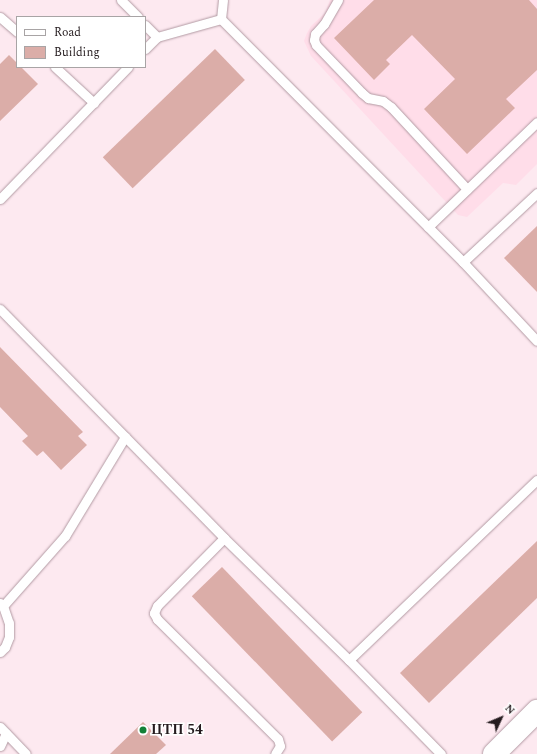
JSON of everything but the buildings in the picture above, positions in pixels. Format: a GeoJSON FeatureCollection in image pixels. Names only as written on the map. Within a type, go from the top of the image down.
{"type":"FeatureCollection","features":[{"type":"Feature","properties":{"kind":"street"},"geometry":{"type":"LineString","coordinates":[[502,751],[537,711]]}},
{"type":"Feature","properties":{"kind":"lane"},"geometry":{"type":"LineString","coordinates":[[121,0],[137,16]]}},
{"type":"Feature","properties":{"kind":"lane"},"geometry":{"type":"LineString","coordinates":[[221,19],[223,0]]}},
{"type":"Feature","properties":{"kind":"lane"},"geometry":{"type":"LineString","coordinates":[[338,0],[324,24],[315,34],[314,40],[316,45],[368,98],[383,101],[391,107],[467,189]]}},
{"type":"Feature","properties":{"kind":"lane"},"geometry":{"type":"LineString","coordinates":[[0,17],[16,31]]}},
{"type":"Feature","properties":{"kind":"lane"},"geometry":{"type":"LineString","coordinates":[[146,48],[157,37],[221,19]]}},
{"type":"Feature","properties":{"kind":"lane"},"geometry":{"type":"LineString","coordinates":[[221,19],[428,226],[537,341]]}},
{"type":"Feature","properties":{"kind":"lane"},"geometry":{"type":"LineString","coordinates":[[146,25],[157,37]]}},
{"type":"Feature","properties":{"kind":"lane"},"geometry":{"type":"LineString","coordinates":[[56,68],[94,103]]}},
{"type":"Feature","properties":{"kind":"lane"},"geometry":{"type":"LineString","coordinates":[[0,199],[127,68]]}},
{"type":"Feature","properties":{"kind":"lane"},"geometry":{"type":"LineString","coordinates":[[428,226],[537,122]]}},
{"type":"Feature","properties":{"kind":"lane"},"geometry":{"type":"LineString","coordinates":[[463,262],[537,193]]}},
{"type":"Feature","properties":{"kind":"lane"},"geometry":{"type":"LineString","coordinates":[[0,310],[224,538],[349,660],[441,754]]}},
{"type":"Feature","properties":{"kind":"lane"},"geometry":{"type":"LineString","coordinates":[[0,652],[5,647],[9,637],[9,623],[2,605],[65,536],[125,437]]}},
{"type":"Feature","properties":{"kind":"lane"},"geometry":{"type":"LineString","coordinates":[[349,660],[537,480]]}},
{"type":"Feature","properties":{"kind":"lane"},"geometry":{"type":"LineString","coordinates":[[224,538],[157,606],[154,613],[157,619],[278,739],[280,746],[275,754]]}},
{"type":"Feature","properties":{"kind":"lane"},"geometry":{"type":"LineString","coordinates":[[0,746],[3,730]]}},
{"type":"Feature","properties":{"kind":"lane"},"geometry":{"type":"LineString","coordinates":[[3,730],[26,754]]}},
{"type":"Feature","properties":{"kind":"shaded area"},"geometry":{"type":"Polygon","coordinates":[[[330,0],[537,0],[537,164],[516,185],[503,183],[467,217],[458,215],[311,56],[304,41],[311,26],[325,13],[330,0]]]}},
{"type":"Feature","properties":{"kind":"place","name":"ЦТП 54"},"geometry":{"type":"Point","coordinates":[143,730]}}]}
